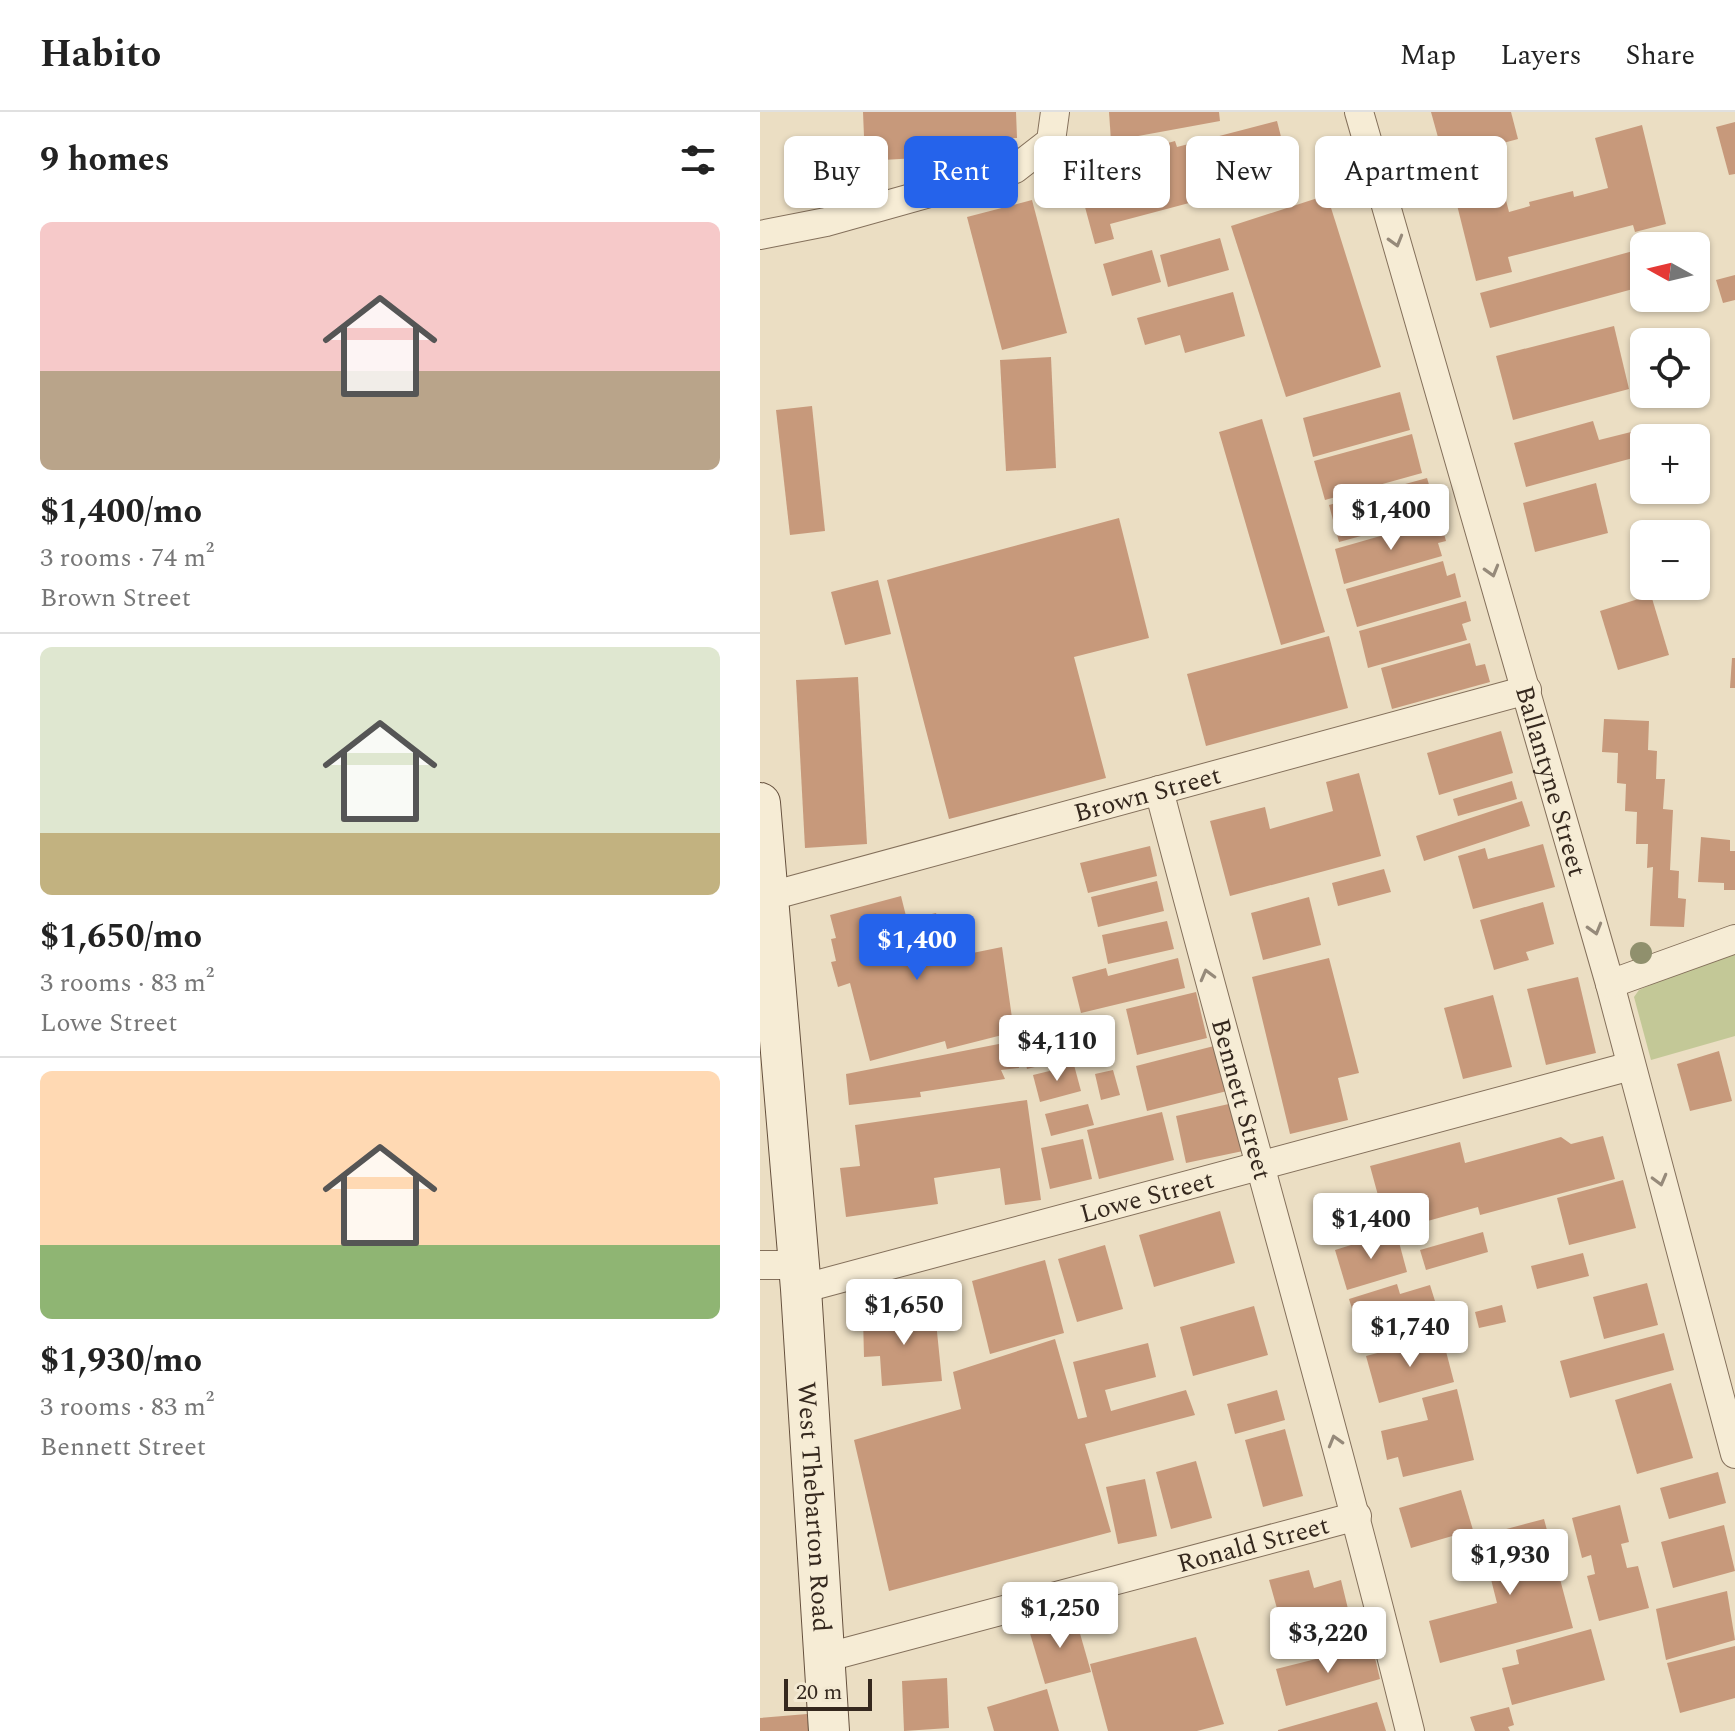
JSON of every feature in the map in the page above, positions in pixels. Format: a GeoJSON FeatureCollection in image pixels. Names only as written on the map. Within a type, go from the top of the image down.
{"type":"FeatureCollection","features":[{"type":"Feature","properties":{"kind":"street"},"geometry":{"type":"LineString","coordinates":[[760,235],[826,222],[1015,169],[1051,141],[1055,112]]}},
{"type":"Feature","properties":{"kind":"street","name":"Ballantyne Street"},"geometry":{"type":"LineString","coordinates":[[1359,112],[1610,984],[1735,1454]]}},
{"type":"Feature","properties":{"kind":"street","name":"Brown Street"},"geometry":{"type":"LineString","coordinates":[[767,897],[1527,690]]}},
{"type":"Feature","properties":{"kind":"street","name":"Bennett Street"},"geometry":{"type":"LineString","coordinates":[[1159,790],[1258,1166],[1357,1516],[1410,1731]]}},
{"type":"Feature","properties":{"kind":"street","name":"West Thebarton Road"},"geometry":{"type":"LineString","coordinates":[[760,803],[786,1273],[829,1731]]}},
{"type":"Feature","properties":{"kind":"street"},"geometry":{"type":"LineString","coordinates":[[1610,984],[1735,939]]}},
{"type":"Feature","properties":{"kind":"street","name":"Lowe Street"},"geometry":{"type":"LineString","coordinates":[[786,1273],[1258,1166],[1631,1066]]}},
{"type":"Feature","properties":{"kind":"street","name":"Ronald Street"},"geometry":{"type":"LineString","coordinates":[[824,1658],[1357,1516]]}},
{"type":"Feature","properties":{"kind":"green space"},"geometry":{"type":"Polygon","coordinates":[[[1735,947],[1735,1036],[1651,1060],[1634,997],[1639,990],[1735,947]]]}},
{"type":"Feature","properties":{"kind":"building"},"geometry":{"type":"Polygon","coordinates":[[[863,112],[1016,112],[1017,136],[904,136],[904,159],[888,160],[888,136],[864,136],[863,112]]]}},
{"type":"Feature","properties":{"kind":"building"},"geometry":{"type":"Polygon","coordinates":[[[1109,112],[1219,112],[1220,121],[1138,136],[1111,136],[1109,112]]]}},
{"type":"Feature","properties":{"kind":"building"},"geometry":{"type":"Polygon","coordinates":[[[1431,112],[1511,112],[1518,139],[1507,142],[1507,136],[1438,136],[1431,112]]]}},
{"type":"Feature","properties":{"kind":"building"},"geometry":{"type":"Polygon","coordinates":[[[1277,121],[1281,136],[1219,136],[1277,121]]]}},
{"type":"Feature","properties":{"kind":"building"},"geometry":{"type":"Polygon","coordinates":[[[1735,122],[1735,174],[1729,175],[1716,127],[1735,122]]]}},
{"type":"Feature","properties":{"kind":"building"},"geometry":{"type":"Polygon","coordinates":[[[1642,125],[1666,224],[1635,232],[1633,225],[1508,257],[1512,272],[1476,281],[1458,208],[1507,208],[1507,204],[1509,212],[1530,206],[1529,202],[1573,191],[1574,197],[1608,188],[1595,138],[1642,125]]]}},
{"type":"Feature","properties":{"kind":"building"},"geometry":{"type":"Polygon","coordinates":[[[1175,141],[1177,147],[1186,145],[1186,204],[1110,224],[1114,239],[1095,244],[1085,208],[1170,208],[1170,142],[1175,141]]]}},
{"type":"Feature","properties":{"kind":"building"},"geometry":{"type":"Polygon","coordinates":[[[1315,199],[1315,208],[1331,208],[1381,367],[1286,397],[1231,226],[1287,208],[1299,208],[1299,204],[1315,199]]]}},
{"type":"Feature","properties":{"kind":"building"},"geometry":{"type":"Polygon","coordinates":[[[1032,200],[1067,333],[1002,350],[967,217],[1001,208],[1018,208],[1018,204],[1032,200]]]}},
{"type":"Feature","properties":{"kind":"building"},"geometry":{"type":"Polygon","coordinates":[[[1220,238],[1229,270],[1168,287],[1160,255],[1220,238]]]}},
{"type":"Feature","properties":{"kind":"building"},"geometry":{"type":"Polygon","coordinates":[[[1152,250],[1161,282],[1112,296],[1103,264],[1152,250]]]}},
{"type":"Feature","properties":{"kind":"building"},"geometry":{"type":"Polygon","coordinates":[[[1630,252],[1630,290],[1490,328],[1480,293],[1630,252]]]}},
{"type":"Feature","properties":{"kind":"building"},"geometry":{"type":"Polygon","coordinates":[[[1735,275],[1735,300],[1723,303],[1716,280],[1735,275]]]}},
{"type":"Feature","properties":{"kind":"building"},"geometry":{"type":"Polygon","coordinates":[[[1233,292],[1245,336],[1185,353],[1180,335],[1145,345],[1137,318],[1233,292]]]}},
{"type":"Feature","properties":{"kind":"building"},"geometry":{"type":"Polygon","coordinates":[[[1614,326],[1629,389],[1513,420],[1496,356],[1614,326]]]}},
{"type":"Feature","properties":{"kind":"building"},"geometry":{"type":"Polygon","coordinates":[[[1051,357],[1056,468],[1006,471],[1000,360],[1051,357]]]}},
{"type":"Feature","properties":{"kind":"building"},"geometry":{"type":"Polygon","coordinates":[[[1400,392],[1410,430],[1313,457],[1303,418],[1400,392]]]}},
{"type":"Feature","properties":{"kind":"building"},"geometry":{"type":"Polygon","coordinates":[[[812,406],[825,531],[790,535],[776,410],[812,406]]]}},
{"type":"Feature","properties":{"kind":"building"},"geometry":{"type":"Polygon","coordinates":[[[1262,419],[1325,632],[1281,645],[1219,432],[1262,419]]]}},
{"type":"Feature","properties":{"kind":"building"},"geometry":{"type":"Polygon","coordinates":[[[1593,421],[1599,440],[1630,432],[1630,459],[1526,487],[1514,443],[1593,421]]]}},
{"type":"Feature","properties":{"kind":"building"},"geometry":{"type":"Polygon","coordinates":[[[1412,434],[1422,473],[1325,500],[1314,461],[1412,434]]]}},
{"type":"Feature","properties":{"kind":"building"},"geometry":{"type":"Polygon","coordinates":[[[1427,478],[1438,515],[1339,542],[1329,505],[1427,478]]]}},
{"type":"Feature","properties":{"kind":"building"},"geometry":{"type":"Polygon","coordinates":[[[1596,483],[1608,533],[1535,552],[1523,503],[1596,483]]]}},
{"type":"Feature","properties":{"kind":"building"},"geometry":{"type":"Polygon","coordinates":[[[1119,518],[1149,638],[1074,657],[1106,778],[949,819],[887,580],[1119,518]]]}},
{"type":"Feature","properties":{"kind":"building"},"geometry":{"type":"Polygon","coordinates":[[[1440,519],[1446,541],[1438,543],[1442,556],[1344,584],[1335,549],[1440,519]]]}},
{"type":"Feature","properties":{"kind":"building"},"geometry":{"type":"Polygon","coordinates":[[[1443,561],[1447,576],[1455,573],[1461,597],[1357,627],[1346,589],[1443,561]]]}},
{"type":"Feature","properties":{"kind":"building"},"geometry":{"type":"Polygon","coordinates":[[[878,580],[891,634],[845,645],[831,592],[878,580]]]}},
{"type":"Feature","properties":{"kind":"building"},"geometry":{"type":"Polygon","coordinates":[[[1635,600],[1652,600],[1669,655],[1618,670],[1600,611],[1635,600]]]}},
{"type":"Feature","properties":{"kind":"building"},"geometry":{"type":"Polygon","coordinates":[[[1466,601],[1471,621],[1462,624],[1467,640],[1368,668],[1359,631],[1466,601]]]}},
{"type":"Feature","properties":{"kind":"building"},"geometry":{"type":"Polygon","coordinates":[[[1329,636],[1348,708],[1206,746],[1187,674],[1329,636]]]}},
{"type":"Feature","properties":{"kind":"building"},"geometry":{"type":"Polygon","coordinates":[[[1470,643],[1476,666],[1485,664],[1490,682],[1392,709],[1381,668],[1470,643]]]}},
{"type":"Feature","properties":{"kind":"building"},"geometry":{"type":"Polygon","coordinates":[[[1732,658],[1735,658],[1735,688],[1730,688],[1732,658]]]}},
{"type":"Feature","properties":{"kind":"building"},"geometry":{"type":"Polygon","coordinates":[[[858,677],[867,844],[805,848],[796,680],[858,677]]]}},
{"type":"Feature","properties":{"kind":"building"},"geometry":{"type":"Polygon","coordinates":[[[1604,719],[1649,721],[1648,750],[1657,751],[1656,779],[1665,779],[1663,809],[1673,810],[1670,870],[1679,871],[1678,898],[1686,899],[1684,927],[1650,926],[1653,867],[1647,868],[1648,844],[1636,844],[1637,812],[1625,811],[1626,784],[1617,783],[1618,753],[1602,752],[1604,719]]]}},
{"type":"Feature","properties":{"kind":"building"},"geometry":{"type":"Polygon","coordinates":[[[1501,731],[1513,773],[1439,795],[1427,753],[1501,731]]]}},
{"type":"Feature","properties":{"kind":"building"},"geometry":{"type":"Polygon","coordinates":[[[1359,773],[1381,856],[1230,896],[1210,821],[1265,807],[1270,829],[1333,811],[1326,782],[1359,773]]]}},
{"type":"Feature","properties":{"kind":"building"},"geometry":{"type":"Polygon","coordinates":[[[1512,781],[1517,799],[1458,816],[1453,799],[1512,781]]]}},
{"type":"Feature","properties":{"kind":"building"},"geometry":{"type":"Polygon","coordinates":[[[1522,801],[1530,826],[1424,861],[1416,836],[1522,801]]]}},
{"type":"Feature","properties":{"kind":"building"},"geometry":{"type":"Polygon","coordinates":[[[1701,837],[1730,840],[1730,851],[1735,851],[1735,890],[1724,890],[1724,883],[1698,882],[1701,837]]]}},
{"type":"Feature","properties":{"kind":"building"},"geometry":{"type":"Polygon","coordinates":[[[1543,844],[1555,887],[1473,909],[1458,856],[1485,848],[1488,859],[1543,844]]]}},
{"type":"Feature","properties":{"kind":"building"},"geometry":{"type":"Polygon","coordinates":[[[1150,846],[1157,876],[1088,893],[1080,863],[1150,846]]]}},
{"type":"Feature","properties":{"kind":"building"},"geometry":{"type":"Polygon","coordinates":[[[1384,869],[1391,892],[1338,906],[1332,883],[1384,869]]]}},
{"type":"Feature","properties":{"kind":"building"},"geometry":{"type":"Polygon","coordinates":[[[1157,881],[1164,911],[1098,927],[1091,897],[1157,881]]]}},
{"type":"Feature","properties":{"kind":"building"},"geometry":{"type":"Polygon","coordinates":[[[901,896],[907,920],[936,913],[948,958],[1002,947],[1014,1032],[947,1049],[945,1041],[870,1061],[850,983],[838,987],[831,962],[836,961],[831,939],[836,938],[830,915],[901,896]]]}},
{"type":"Feature","properties":{"kind":"building"},"geometry":{"type":"Polygon","coordinates":[[[1309,897],[1321,945],[1263,960],[1251,913],[1309,897]]]}},
{"type":"Feature","properties":{"kind":"building"},"geometry":{"type":"Polygon","coordinates":[[[1543,902],[1554,944],[1526,952],[1529,960],[1494,970],[1480,920],[1543,902]]]}},
{"type":"Feature","properties":{"kind":"building"},"geometry":{"type":"Polygon","coordinates":[[[1167,921],[1174,949],[1108,964],[1102,935],[1167,921]]]}},
{"type":"Feature","properties":{"kind":"building"},"geometry":{"type":"Polygon","coordinates":[[[1178,958],[1185,988],[1081,1013],[1072,977],[1106,968],[1108,976],[1178,958]]]}},
{"type":"Feature","properties":{"kind":"building"},"geometry":{"type":"Polygon","coordinates":[[[1329,958],[1359,1073],[1338,1078],[1348,1120],[1290,1134],[1252,977],[1329,958]]]}},
{"type":"Feature","properties":{"kind":"building"},"geometry":{"type":"Polygon","coordinates":[[[1578,977],[1596,1053],[1546,1065],[1527,989],[1578,977]]]}},
{"type":"Feature","properties":{"kind":"building"},"geometry":{"type":"Polygon","coordinates":[[[1196,992],[1207,1038],[1137,1055],[1126,1009],[1196,992]]]}},
{"type":"Feature","properties":{"kind":"building"},"geometry":{"type":"Polygon","coordinates":[[[1493,995],[1512,1067],[1463,1079],[1444,1008],[1493,995]]]}},
{"type":"Feature","properties":{"kind":"building"},"geometry":{"type":"Polygon","coordinates":[[[1069,1020],[1078,1056],[1027,1069],[1019,1032],[1069,1020]]]}},
{"type":"Feature","properties":{"kind":"building"},"geometry":{"type":"Polygon","coordinates":[[[1014,1041],[1019,1068],[1001,1070],[1005,1079],[920,1092],[921,1097],[849,1105],[846,1074],[1014,1041]]]}},
{"type":"Feature","properties":{"kind":"building"},"geometry":{"type":"Polygon","coordinates":[[[1214,1046],[1227,1091],[1147,1111],[1136,1066],[1214,1046]]]}},
{"type":"Feature","properties":{"kind":"building"},"geometry":{"type":"Polygon","coordinates":[[[1719,1051],[1732,1101],[1690,1111],[1677,1064],[1719,1051]]]}},
{"type":"Feature","properties":{"kind":"building"},"geometry":{"type":"Polygon","coordinates":[[[1074,1065],[1081,1091],[1040,1102],[1033,1075],[1074,1065]]]}},
{"type":"Feature","properties":{"kind":"building"},"geometry":{"type":"Polygon","coordinates":[[[1113,1070],[1120,1095],[1101,1100],[1095,1074],[1113,1070]]]}},
{"type":"Feature","properties":{"kind":"building"},"geometry":{"type":"Polygon","coordinates":[[[1027,1100],[1041,1200],[1005,1205],[1000,1168],[934,1178],[938,1204],[846,1217],[840,1168],[860,1166],[855,1125],[1027,1100]]]}},
{"type":"Feature","properties":{"kind":"building"},"geometry":{"type":"Polygon","coordinates":[[[1233,1103],[1243,1151],[1186,1163],[1176,1116],[1233,1103]]]}},
{"type":"Feature","properties":{"kind":"building"},"geometry":{"type":"Polygon","coordinates":[[[1088,1104],[1094,1125],[1051,1136],[1045,1114],[1088,1104]]]}},
{"type":"Feature","properties":{"kind":"building"},"geometry":{"type":"Polygon","coordinates":[[[1162,1112],[1174,1160],[1099,1179],[1087,1130],[1162,1112]]]}},
{"type":"Feature","properties":{"kind":"building"},"geometry":{"type":"Polygon","coordinates":[[[1603,1136],[1615,1179],[1480,1215],[1478,1207],[1388,1232],[1370,1166],[1460,1142],[1465,1163],[1561,1137],[1571,1144],[1603,1136]]]}},
{"type":"Feature","properties":{"kind":"building"},"geometry":{"type":"Polygon","coordinates":[[[1083,1139],[1092,1179],[1050,1189],[1041,1148],[1083,1139]]]}},
{"type":"Feature","properties":{"kind":"building"},"geometry":{"type":"Polygon","coordinates":[[[1623,1180],[1636,1228],[1569,1245],[1557,1198],[1623,1180]]]}},
{"type":"Feature","properties":{"kind":"building"},"geometry":{"type":"Polygon","coordinates":[[[1220,1211],[1235,1263],[1154,1287],[1139,1235],[1220,1211]]]}},
{"type":"Feature","properties":{"kind":"building"},"geometry":{"type":"Polygon","coordinates":[[[1396,1231],[1407,1272],[1347,1290],[1335,1250],[1396,1231]]]}},
{"type":"Feature","properties":{"kind":"building"},"geometry":{"type":"Polygon","coordinates":[[[1483,1232],[1488,1252],[1426,1270],[1420,1250],[1483,1232]]]}},
{"type":"Feature","properties":{"kind":"building"},"geometry":{"type":"Polygon","coordinates":[[[1105,1245],[1123,1309],[1077,1322],[1058,1259],[1105,1245]]]}},
{"type":"Feature","properties":{"kind":"building"},"geometry":{"type":"Polygon","coordinates":[[[1583,1253],[1589,1276],[1537,1289],[1531,1266],[1583,1253]]]}},
{"type":"Feature","properties":{"kind":"building"},"geometry":{"type":"Polygon","coordinates":[[[1045,1260],[1064,1333],[990,1354],[972,1281],[1045,1260]]]}},
{"type":"Feature","properties":{"kind":"building"},"geometry":{"type":"Polygon","coordinates":[[[1647,1283],[1658,1325],[1604,1339],[1593,1297],[1647,1283]]]}},
{"type":"Feature","properties":{"kind":"building"},"geometry":{"type":"Polygon","coordinates":[[[1397,1284],[1400,1294],[1430,1285],[1439,1314],[1361,1337],[1349,1299],[1397,1284]]]}},
{"type":"Feature","properties":{"kind":"building"},"geometry":{"type":"Polygon","coordinates":[[[1502,1305],[1506,1322],[1479,1328],[1475,1312],[1502,1305]]]}},
{"type":"Feature","properties":{"kind":"building"},"geometry":{"type":"Polygon","coordinates":[[[1254,1306],[1268,1355],[1193,1376],[1180,1327],[1254,1306]]]}},
{"type":"Feature","properties":{"kind":"building"},"geometry":{"type":"Polygon","coordinates":[[[935,1312],[942,1381],[882,1386],[880,1356],[864,1357],[863,1317],[935,1312]]]}},
{"type":"Feature","properties":{"kind":"building"},"geometry":{"type":"Polygon","coordinates":[[[1664,1333],[1674,1370],[1570,1398],[1560,1361],[1664,1333]]]}},
{"type":"Feature","properties":{"kind":"building"},"geometry":{"type":"Polygon","coordinates":[[[1442,1336],[1454,1382],[1379,1403],[1366,1356],[1442,1336]]]}},
{"type":"Feature","properties":{"kind":"building"},"geometry":{"type":"Polygon","coordinates":[[[1055,1339],[1078,1419],[1087,1417],[1073,1362],[1148,1343],[1156,1377],[1105,1390],[1111,1411],[1186,1390],[1195,1415],[1085,1444],[1111,1532],[889,1591],[854,1440],[961,1409],[953,1372],[1055,1339]]]}},
{"type":"Feature","properties":{"kind":"building"},"geometry":{"type":"Polygon","coordinates":[[[1671,1383],[1693,1458],[1637,1474],[1615,1400],[1671,1383]]]}},
{"type":"Feature","properties":{"kind":"building"},"geometry":{"type":"Polygon","coordinates":[[[1457,1389],[1474,1460],[1403,1477],[1398,1457],[1387,1460],[1381,1431],[1428,1420],[1422,1398],[1457,1389]]]}},
{"type":"Feature","properties":{"kind":"building"},"geometry":{"type":"Polygon","coordinates":[[[1277,1390],[1285,1420],[1235,1434],[1227,1404],[1277,1390]]]}},
{"type":"Feature","properties":{"kind":"building"},"geometry":{"type":"Polygon","coordinates":[[[1285,1429],[1303,1496],[1263,1507],[1245,1440],[1285,1429]]]}},
{"type":"Feature","properties":{"kind":"building"},"geometry":{"type":"Polygon","coordinates":[[[1196,1461],[1212,1518],[1171,1529],[1156,1472],[1196,1461]]]}},
{"type":"Feature","properties":{"kind":"building"},"geometry":{"type":"Polygon","coordinates":[[[1718,1472],[1726,1503],[1669,1519],[1660,1488],[1718,1472]]]}},
{"type":"Feature","properties":{"kind":"building"},"geometry":{"type":"Polygon","coordinates":[[[1145,1479],[1157,1536],[1118,1544],[1106,1487],[1145,1479]]]}},
{"type":"Feature","properties":{"kind":"building"},"geometry":{"type":"Polygon","coordinates":[[[1461,1490],[1473,1530],[1411,1548],[1399,1508],[1461,1490]]]}},
{"type":"Feature","properties":{"kind":"building"},"geometry":{"type":"Polygon","coordinates":[[[1620,1505],[1629,1542],[1621,1544],[1627,1568],[1638,1566],[1649,1608],[1599,1621],[1587,1576],[1595,1574],[1591,1555],[1582,1558],[1572,1518],[1620,1505]]]}},
{"type":"Feature","properties":{"kind":"building"},"geometry":{"type":"Polygon","coordinates":[[[1544,1519],[1573,1628],[1440,1663],[1429,1621],[1497,1603],[1480,1536],[1544,1519]]]}},
{"type":"Feature","properties":{"kind":"building"},"geometry":{"type":"Polygon","coordinates":[[[1724,1525],[1735,1571],[1673,1588],[1661,1542],[1724,1525]]]}},
{"type":"Feature","properties":{"kind":"building"},"geometry":{"type":"Polygon","coordinates":[[[1309,1570],[1314,1588],[1341,1580],[1349,1613],[1283,1630],[1269,1580],[1309,1570]]]}},
{"type":"Feature","properties":{"kind":"building"},"geometry":{"type":"Polygon","coordinates":[[[1727,1591],[1735,1640],[1666,1660],[1656,1609],[1727,1591]]]}},
{"type":"Feature","properties":{"kind":"building"},"geometry":{"type":"Polygon","coordinates":[[[1075,1616],[1091,1672],[1045,1684],[1029,1630],[1075,1616]]]}},
{"type":"Feature","properties":{"kind":"building"},"geometry":{"type":"Polygon","coordinates":[[[1591,1629],[1605,1680],[1512,1705],[1502,1668],[1519,1664],[1516,1650],[1591,1629]]]}},
{"type":"Feature","properties":{"kind":"building"},"geometry":{"type":"Polygon","coordinates":[[[1196,1637],[1224,1724],[1197,1731],[1108,1731],[1090,1664],[1196,1637]]]}},
{"type":"Feature","properties":{"kind":"building"},"geometry":{"type":"Polygon","coordinates":[[[1372,1645],[1380,1679],[1286,1706],[1276,1669],[1372,1645]]]}},
{"type":"Feature","properties":{"kind":"building"},"geometry":{"type":"Polygon","coordinates":[[[1735,1646],[1735,1698],[1680,1713],[1667,1663],[1735,1646]]]}},
{"type":"Feature","properties":{"kind":"building"},"geometry":{"type":"Polygon","coordinates":[[[947,1678],[949,1728],[904,1731],[902,1681],[947,1678]]]}},
{"type":"Feature","properties":{"kind":"building"},"geometry":{"type":"Polygon","coordinates":[[[1047,1689],[1059,1731],[994,1731],[987,1707],[1047,1689]]]}},
{"type":"Feature","properties":{"kind":"building"},"geometry":{"type":"Polygon","coordinates":[[[1377,1702],[1386,1731],[1278,1731],[1278,1730],[1377,1702]]]}},
{"type":"Feature","properties":{"kind":"building"},"geometry":{"type":"Polygon","coordinates":[[[1509,1707],[1514,1725],[1508,1727],[1510,1731],[1475,1731],[1470,1717],[1509,1707]]]}},
{"type":"Feature","properties":{"kind":"building"},"geometry":{"type":"Polygon","coordinates":[[[807,1714],[809,1731],[760,1731],[760,1718],[807,1714]]]}}]}
